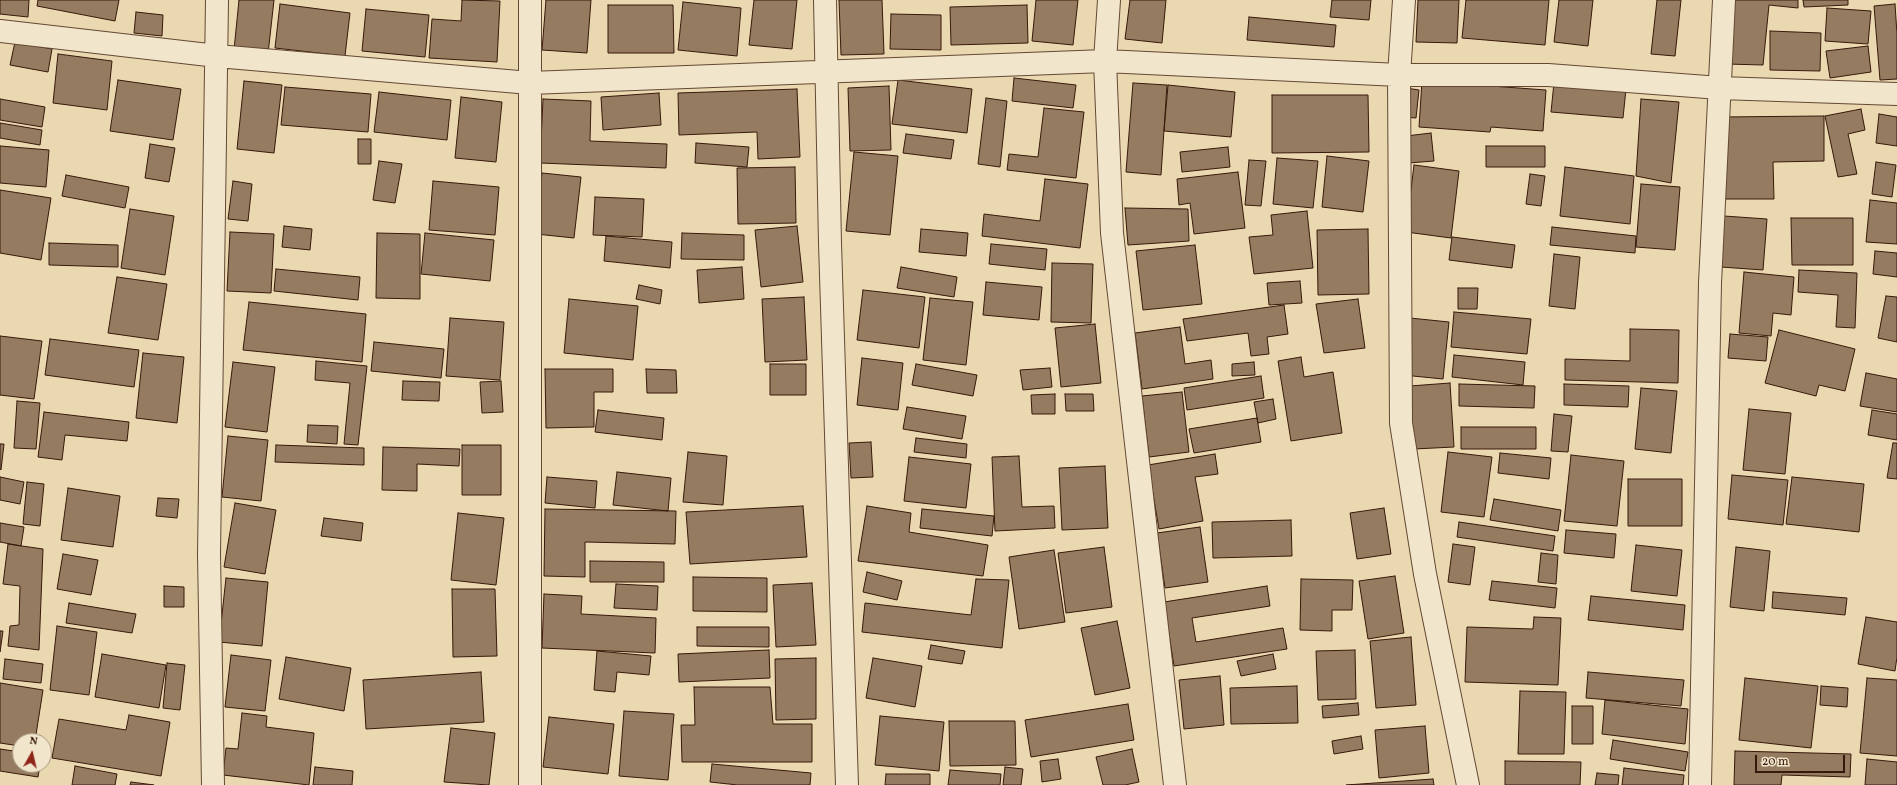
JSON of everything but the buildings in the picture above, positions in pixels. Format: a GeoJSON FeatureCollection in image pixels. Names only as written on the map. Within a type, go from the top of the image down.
{"type":"FeatureCollection","features":[{"type":"Feature","properties":{"kind":"street"},"geometry":{"type":"LineString","coordinates":[[213,785],[209,554],[217,0]]}},
{"type":"Feature","properties":{"kind":"street"},"geometry":{"type":"LineString","coordinates":[[530,0],[530,785]]}},
{"type":"Feature","properties":{"kind":"street"},"geometry":{"type":"LineString","coordinates":[[825,0],[847,785]]}},
{"type":"Feature","properties":{"kind":"street"},"geometry":{"type":"LineString","coordinates":[[1110,0],[1105,61],[1112,233],[1175,785]]}},
{"type":"Feature","properties":{"kind":"street"},"geometry":{"type":"LineString","coordinates":[[1404,0],[1399,75],[1401,423],[1425,574],[1468,785]]}},
{"type":"Feature","properties":{"kind":"street"},"geometry":{"type":"LineString","coordinates":[[1700,785],[1710,282],[1724,0]]}},
{"type":"Feature","properties":{"kind":"street"},"geometry":{"type":"LineString","coordinates":[[0,31],[217,56],[530,83],[826,73],[1105,61],[1399,75],[1548,75],[1720,88],[1897,94]]}}]}
